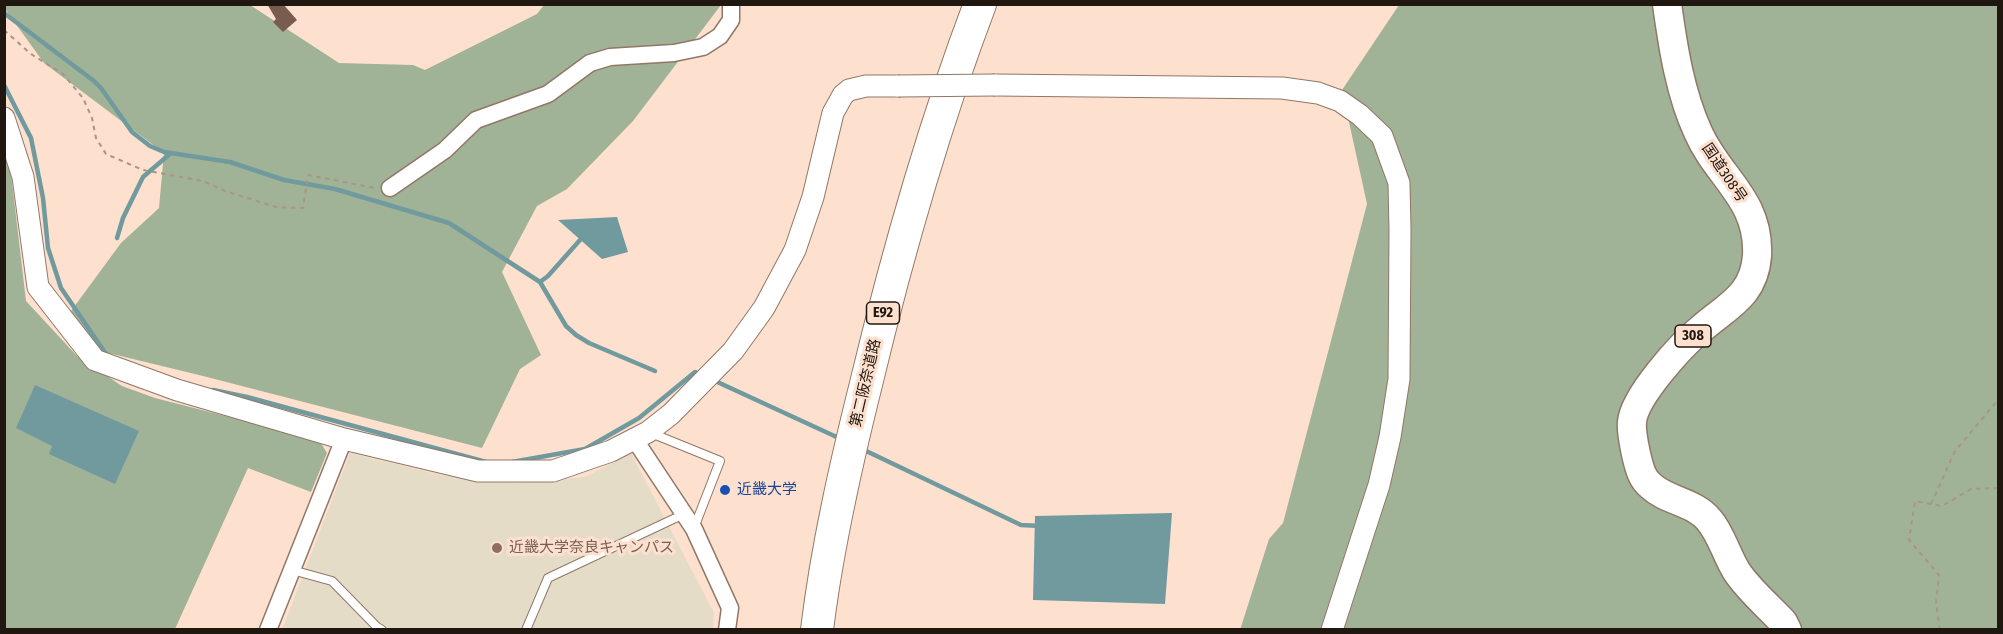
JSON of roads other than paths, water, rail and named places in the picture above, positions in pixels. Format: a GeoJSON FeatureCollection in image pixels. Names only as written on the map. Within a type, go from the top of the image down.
{"type":"FeatureCollection","features":[{"type":"Feature","properties":{"kind":"highway","name":"第二阪奈道路"},"geometry":{"type":"LineString","coordinates":[[797,630],[837,419],[859,326],[912,143],[959,4]]}},
{"type":"Feature","properties":{"kind":"highway","name":"第二阪奈道路"},"geometry":{"type":"LineString","coordinates":[[817,630],[837,515],[881,321],[933,138],[980,4]]}},
{"type":"Feature","properties":{"kind":"highway","name":"国道308号"},"geometry":{"type":"LineString","coordinates":[[1666,4],[1671,36],[1691,115],[1708,150],[1747,206],[1755,231],[1757,256],[1750,283],[1743,295],[1680,348],[1638,402],[1632,422],[1634,446],[1640,470],[1650,486],[1666,497],[1699,511],[1708,518],[1722,539],[1738,573],[1783,622],[1786,630]]}},
{"type":"Feature","properties":{"kind":"street"},"geometry":{"type":"LineString","coordinates":[[390,188],[445,150],[476,120],[548,94],[590,63],[610,57],[674,53],[703,47],[720,36],[731,20],[731,4]]}},
{"type":"Feature","properties":{"kind":"street"},"geometry":{"type":"LineString","coordinates":[[4,118],[23,177],[38,288],[95,360],[177,390],[344,439],[478,471],[553,471],[611,451],[641,436],[678,408],[733,351],[764,308],[795,250],[813,197],[833,114],[843,95],[849,90],[866,86],[996,85],[1281,88],[1318,93],[1340,101],[1360,115],[1382,136],[1399,183],[1399,379],[1390,437],[1379,485],[1332,630]]}},
{"type":"Feature","properties":{"kind":"street"},"geometry":{"type":"LineString","coordinates":[[641,436],[694,529],[730,608],[727,630]]}},
{"type":"Feature","properties":{"kind":"street"},"geometry":{"type":"LineString","coordinates":[[268,630],[344,439]]}},
{"type":"Feature","properties":{"kind":"lane"},"geometry":{"type":"LineString","coordinates":[[641,436],[720,461],[694,529]]}},
{"type":"Feature","properties":{"kind":"lane"},"geometry":{"type":"LineString","coordinates":[[526,630],[548,578],[685,514]]}},
{"type":"Feature","properties":{"kind":"lane"},"geometry":{"type":"LineString","coordinates":[[292,570],[332,581],[382,630]]}},
{"type":"Feature","properties":{"kind":"water"},"geometry":{"type":"Polygon","coordinates":[[[617,217],[628,252],[602,259],[558,220],[617,217]]]}},
{"type":"Feature","properties":{"kind":"water"},"geometry":{"type":"Polygon","coordinates":[[[35,385],[139,431],[115,484],[49,454],[52,446],[16,428],[35,385]]]}},
{"type":"Feature","properties":{"kind":"water"},"geometry":{"type":"Polygon","coordinates":[[[1172,513],[1165,604],[1033,600],[1035,516],[1172,513]]]}},
{"type":"Feature","properties":{"kind":"waterway"},"geometry":{"type":"LineString","coordinates":[[4,13],[94,81],[132,132],[150,146],[164,152],[230,162],[284,180],[335,189],[449,223],[540,282],[566,326],[576,335],[589,343],[655,371]]}},
{"type":"Feature","properties":{"kind":"waterway"},"geometry":{"type":"LineString","coordinates":[[4,85],[31,138],[43,198],[48,248],[61,288],[108,357]]}},
{"type":"Feature","properties":{"kind":"waterway"},"geometry":{"type":"LineString","coordinates":[[117,238],[123,218],[143,177],[171,153]]}},
{"type":"Feature","properties":{"kind":"waterway"},"geometry":{"type":"LineString","coordinates":[[540,282],[580,240]]}},
{"type":"Feature","properties":{"kind":"waterway"},"geometry":{"type":"LineString","coordinates":[[512,462],[585,449],[639,418],[695,372],[702,376]]}},
{"type":"Feature","properties":{"kind":"waterway"},"geometry":{"type":"LineString","coordinates":[[713,380],[841,439]]}},
{"type":"Feature","properties":{"kind":"waterway"},"geometry":{"type":"LineString","coordinates":[[213,390],[247,397],[486,462]]}},
{"type":"Feature","properties":{"kind":"waterway"},"geometry":{"type":"LineString","coordinates":[[862,449],[1021,525],[1041,526]]}},
{"type":"Feature","properties":{"kind":"place","name":"近畿大学"},"geometry":{"type":"Point","coordinates":[725,490]}},
{"type":"Feature","properties":{"kind":"place","name":"近畿大学奈良キャンパス"},"geometry":{"type":"Point","coordinates":[497,548]}}]}
